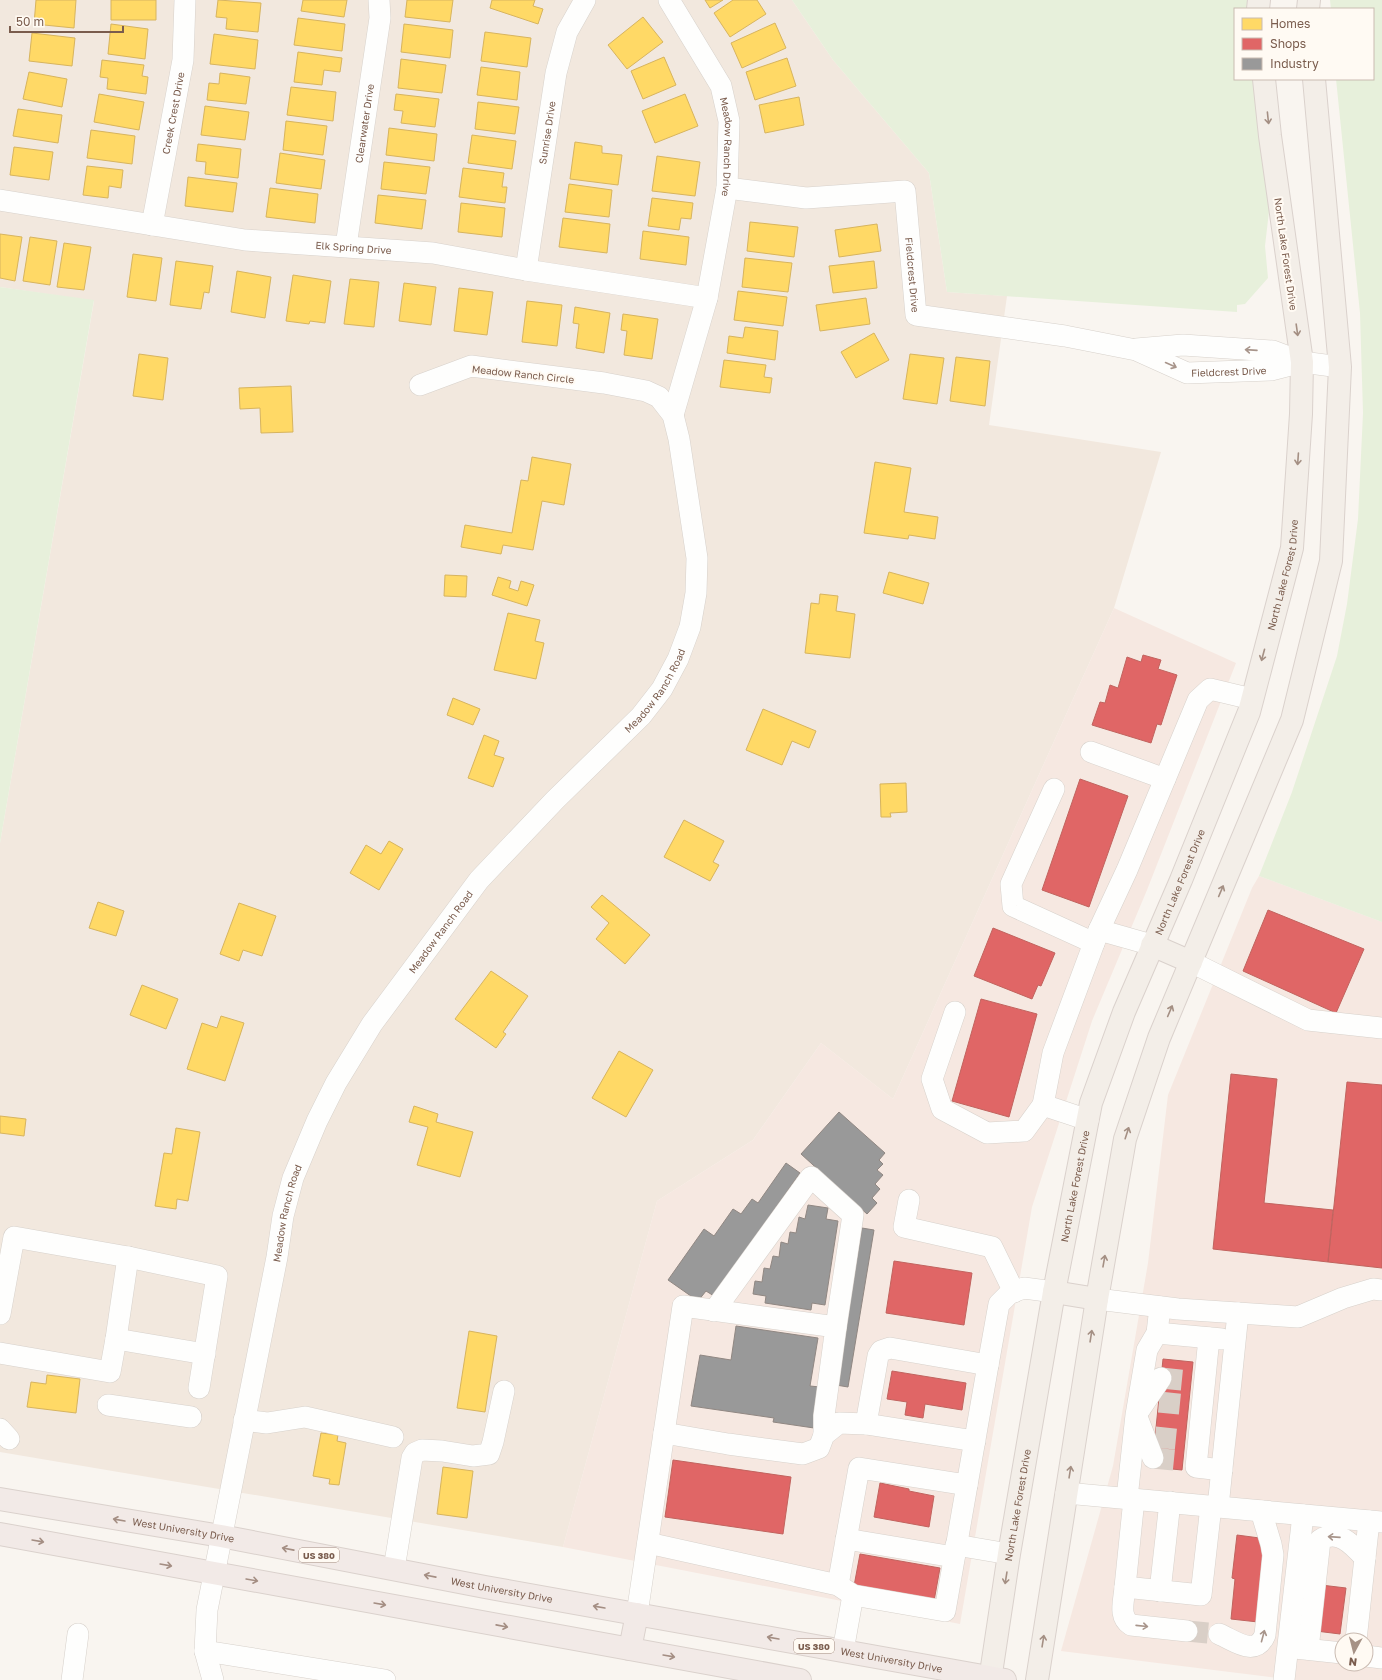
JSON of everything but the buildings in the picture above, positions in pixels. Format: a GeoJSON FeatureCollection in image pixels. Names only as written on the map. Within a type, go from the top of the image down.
{"type":"FeatureCollection","features":[{"type":"Feature","properties":{"kind":"highway","name":"West University Drive"},"geometry":{"type":"LineString","coordinates":[[0,1499],[221,1536],[394,1570],[995,1679]]}},
{"type":"Feature","properties":{"kind":"highway"},"geometry":{"type":"LineString","coordinates":[[0,1534],[630,1649],[731,1674],[800,1680]]}},
{"type":"Feature","properties":{"kind":"highway"},"geometry":{"type":"LineString","coordinates":[[630,1649],[637,1614]]}},
{"type":"Feature","properties":{"kind":"main road","name":"North Lake Forest Drive"},"geometry":{"type":"LineString","coordinates":[[995,1679],[1009,1554],[1054,1292],[1091,1103],[1124,1012],[1246,720],[1292,548],[1301,414],[1302,362],[1270,136],[1264,80]]}},
{"type":"Feature","properties":{"kind":"main road"},"geometry":{"type":"LineString","coordinates":[[1037,1680],[1097,1299],[1125,1139],[1159,1038],[1289,727],[1331,561],[1340,367],[1314,80]]}},
{"type":"Feature","properties":{"kind":"main road"},"geometry":{"type":"LineString","coordinates":[[1152,945],[1191,962]]}},
{"type":"Feature","properties":{"kind":"main road"},"geometry":{"type":"LineString","coordinates":[[1054,1292],[1097,1299]]}},
{"type":"Feature","properties":{"kind":"street","name":"Creek Crest Drive"},"geometry":{"type":"LineString","coordinates":[[152,225],[183,60],[185,0]]}},
{"type":"Feature","properties":{"kind":"street","name":"Clearwater Drive"},"geometry":{"type":"LineString","coordinates":[[346,246],[380,18],[379,0]]}},
{"type":"Feature","properties":{"kind":"street","name":"Sunrise Drive"},"geometry":{"type":"LineString","coordinates":[[526,270],[556,73],[567,32],[585,0]]}},
{"type":"Feature","properties":{"kind":"street","name":"Meadow Ranch Drive"},"geometry":{"type":"LineString","coordinates":[[669,0],[721,86],[729,121],[727,188],[707,298],[673,414]]}},
{"type":"Feature","properties":{"kind":"street","name":"Fieldcrest Drive"},"geometry":{"type":"LineString","coordinates":[[727,188],[806,198],[905,191],[916,315],[1065,336],[1136,350],[1187,373],[1271,370],[1302,362]]}},
{"type":"Feature","properties":{"kind":"street","name":"Elk Spring Drive"},"geometry":{"type":"LineString","coordinates":[[0,200],[245,240],[433,253],[526,270],[707,298]]}},
{"type":"Feature","properties":{"kind":"street","name":"Fieldcrest Drive"},"geometry":{"type":"LineString","coordinates":[[1136,350],[1183,345],[1272,351],[1302,362],[1340,367]]}},
{"type":"Feature","properties":{"kind":"street","name":"Meadow Ranch Circle"},"geometry":{"type":"LineString","coordinates":[[420,385],[471,366],[604,383]]}},
{"type":"Feature","properties":{"kind":"street","name":"Meadow Ranch Road"},"geometry":{"type":"LineString","coordinates":[[213,1680],[205,1651],[207,1610],[277,1257],[283,1216],[293,1178],[317,1121],[336,1083],[372,1024],[479,880],[555,800],[641,716],[662,689],[678,659],[690,627],[696,593],[696,558],[679,439],[673,414],[659,397],[653,394],[646,391],[604,383]]}},
{"type":"Feature","properties":{"kind":"street"},"geometry":{"type":"LineString","coordinates":[[955,1012],[932,1079],[942,1109],[987,1132],[1024,1130],[1043,1105],[1053,1053],[1097,936],[1127,870],[1198,700],[1210,690],[1252,699]]}},
{"type":"Feature","properties":{"kind":"street"},"geometry":{"type":"LineString","coordinates":[[1091,752],[1164,779]]}},
{"type":"Feature","properties":{"kind":"street"},"geometry":{"type":"LineString","coordinates":[[1054,789],[1011,884],[1012,906],[1097,936],[1152,945]]}},
{"type":"Feature","properties":{"kind":"street"},"geometry":{"type":"LineString","coordinates":[[1191,962],[1308,1020],[1382,1028]]}},
{"type":"Feature","properties":{"kind":"street"},"geometry":{"type":"LineString","coordinates":[[1043,1105],[1088,1120]]}},
{"type":"Feature","properties":{"kind":"street"},"geometry":{"type":"LineString","coordinates":[[664,1433],[728,1444],[803,1454],[819,1448],[824,1434],[824,1416],[853,1215],[811,1177],[714,1310]]}},
{"type":"Feature","properties":{"kind":"street"},"geometry":{"type":"LineString","coordinates":[[909,1200],[904,1227],[992,1247],[1014,1292]]}},
{"type":"Feature","properties":{"kind":"street"},"geometry":{"type":"LineString","coordinates":[[0,1314],[14,1237],[128,1257],[217,1276],[205,1354],[198,1388]]}},
{"type":"Feature","properties":{"kind":"street"},"geometry":{"type":"LineString","coordinates":[[0,1354],[110,1372],[128,1257]]}},
{"type":"Feature","properties":{"kind":"street"},"geometry":{"type":"LineString","coordinates":[[648,1543],[845,1590],[945,1611],[999,1304],[1010,1294],[1024,1288],[1054,1292]]}},
{"type":"Feature","properties":{"kind":"street"},"geometry":{"type":"LineString","coordinates":[[1097,1299],[1160,1307],[1298,1317],[1342,1298],[1373,1289],[1382,1290]]}},
{"type":"Feature","properties":{"kind":"street"},"geometry":{"type":"LineString","coordinates":[[637,1614],[683,1306],[836,1327]]}},
{"type":"Feature","properties":{"kind":"street"},"geometry":{"type":"LineString","coordinates":[[1160,1307],[1157,1333],[1146,1350],[1136,1415],[1123,1616],[1125,1621],[1131,1625],[1187,1631]]}},
{"type":"Feature","properties":{"kind":"street"},"geometry":{"type":"LineString","coordinates":[[1125,1587],[1201,1595],[1222,1470],[1238,1313]]}},
{"type":"Feature","properties":{"kind":"street"},"geometry":{"type":"LineString","coordinates":[[1157,1333],[1235,1340]]}},
{"type":"Feature","properties":{"kind":"street"},"geometry":{"type":"LineString","coordinates":[[1209,1338],[1196,1467],[1222,1470]]}},
{"type":"Feature","properties":{"kind":"street"},"geometry":{"type":"LineString","coordinates":[[116,1339],[205,1354]]}},
{"type":"Feature","properties":{"kind":"street"},"geometry":{"type":"LineString","coordinates":[[866,1424],[878,1356],[881,1351],[890,1348],[988,1365]]}},
{"type":"Feature","properties":{"kind":"street"},"geometry":{"type":"LineString","coordinates":[[1136,1415],[1161,1378]]}},
{"type":"Feature","properties":{"kind":"street"},"geometry":{"type":"LineString","coordinates":[[1183,1461],[1201,1422],[1191,1381]]}},
{"type":"Feature","properties":{"kind":"street"},"geometry":{"type":"LineString","coordinates":[[394,1570],[412,1458],[416,1453],[422,1450],[442,1451],[473,1456],[489,1454],[504,1391]]}},
{"type":"Feature","properties":{"kind":"street"},"geometry":{"type":"LineString","coordinates":[[1136,1415],[1159,1402]]}},
{"type":"Feature","properties":{"kind":"street"},"geometry":{"type":"LineString","coordinates":[[108,1405],[191,1418]]}},
{"type":"Feature","properties":{"kind":"street"},"geometry":{"type":"LineString","coordinates":[[1189,1405],[1201,1422]]}},
{"type":"Feature","properties":{"kind":"street"},"geometry":{"type":"LineString","coordinates":[[1136,1415],[1155,1437]]}},
{"type":"Feature","properties":{"kind":"street"},"geometry":{"type":"LineString","coordinates":[[1136,1415],[1153,1458]]}},
{"type":"Feature","properties":{"kind":"street"},"geometry":{"type":"LineString","coordinates":[[244,1420],[267,1423],[305,1416],[393,1437]]}},
{"type":"Feature","properties":{"kind":"street"},"geometry":{"type":"LineString","coordinates":[[824,1434],[840,1422],[866,1424],[975,1441]]}},
{"type":"Feature","properties":{"kind":"street"},"geometry":{"type":"LineString","coordinates":[[1185,1440],[1201,1422]]}},
{"type":"Feature","properties":{"kind":"street"},"geometry":{"type":"LineString","coordinates":[[843,1651],[846,1539],[859,1468],[967,1485]]}},
{"type":"Feature","properties":{"kind":"street"},"geometry":{"type":"LineString","coordinates":[[1066,1493],[1376,1522],[1365,1558],[1357,1632]]}},
{"type":"Feature","properties":{"kind":"street"},"geometry":{"type":"LineString","coordinates":[[1160,1590],[1170,1502]]}},
{"type":"Feature","properties":{"kind":"street"},"geometry":{"type":"LineString","coordinates":[[1219,1634],[1234,1642],[1256,1646],[1262,1642],[1265,1635],[1273,1555],[1261,1511]]}},
{"type":"Feature","properties":{"kind":"street"},"geometry":{"type":"LineString","coordinates":[[1284,1680],[1303,1515]]}},
{"type":"Feature","properties":{"kind":"street"},"geometry":{"type":"LineString","coordinates":[[1308,1649],[1320,1540],[1329,1536],[1343,1538],[1351,1543],[1365,1558]]}},
{"type":"Feature","properties":{"kind":"street"},"geometry":{"type":"LineString","coordinates":[[846,1539],[955,1551],[1009,1554]]}},
{"type":"Feature","properties":{"kind":"street"},"geometry":{"type":"LineString","coordinates":[[72,1680],[78,1634]]}},
{"type":"Feature","properties":{"kind":"street"},"geometry":{"type":"LineString","coordinates":[[1287,1647],[1334,1652]]}},
{"type":"Feature","properties":{"kind":"street"},"geometry":{"type":"LineString","coordinates":[[205,1651],[386,1680]]}},
{"type":"Feature","properties":{"kind":"shaded area"},"geometry":{"type":"Polygon","coordinates":[[[0,0],[792,0],[833,60],[929,173],[947,292],[1007,296],[989,425],[1161,452],[1114,608],[893,1099],[821,1043],[753,1140],[657,1201],[563,1547],[0,1452],[0,843],[94,301],[0,287],[0,0]]]}},
{"type":"Feature","properties":{"kind":"shaded area"},"geometry":{"type":"Polygon","coordinates":[[[1114,608],[1236,663],[1147,890],[1092,1021],[1032,1207],[960,1624],[563,1547],[657,1201],[753,1140],[821,1043],[893,1099],[1114,608]]]}},
{"type":"Feature","properties":{"kind":"shaded area"},"geometry":{"type":"Polygon","coordinates":[[[1259,876],[1382,922],[1382,1680],[1295,1680],[1061,1651],[1113,1466],[1148,1263],[1168,1095],[1252,888],[1259,876]]]}},
{"type":"Feature","properties":{"kind":"green space"},"geometry":{"type":"Polygon","coordinates":[[[792,0],[1252,0],[1252,8],[1234,8],[1234,80],[1256,80],[1271,194],[1265,246],[1268,278],[1245,304],[1237,305],[1237,312],[947,292],[929,173],[833,60],[792,0]]]}},
{"type":"Feature","properties":{"kind":"green space"},"geometry":{"type":"Polygon","coordinates":[[[1330,0],[1382,0],[1382,922],[1259,876],[1292,792],[1337,656],[1347,604],[1358,519],[1363,413],[1360,313],[1336,80],[1374,80],[1374,8],[1331,8],[1330,0]]]}},
{"type":"Feature","properties":{"kind":"green space"},"geometry":{"type":"Polygon","coordinates":[[[0,287],[94,300],[0,843],[0,287]]]}},
{"type":"Feature","properties":{"kind":"tunnel"},"geometry":{"type":"LineString","coordinates":[[1161,1378],[1191,1381]]}},
{"type":"Feature","properties":{"kind":"tunnel"},"geometry":{"type":"LineString","coordinates":[[1159,1402],[1189,1405]]}},
{"type":"Feature","properties":{"kind":"tunnel"},"geometry":{"type":"LineString","coordinates":[[1155,1437],[1185,1440]]}},
{"type":"Feature","properties":{"kind":"tunnel"},"geometry":{"type":"LineString","coordinates":[[1153,1458],[1183,1461]]}},
{"type":"Feature","properties":{"kind":"tunnel"},"geometry":{"type":"LineString","coordinates":[[1187,1631],[1219,1634]]}}]}
